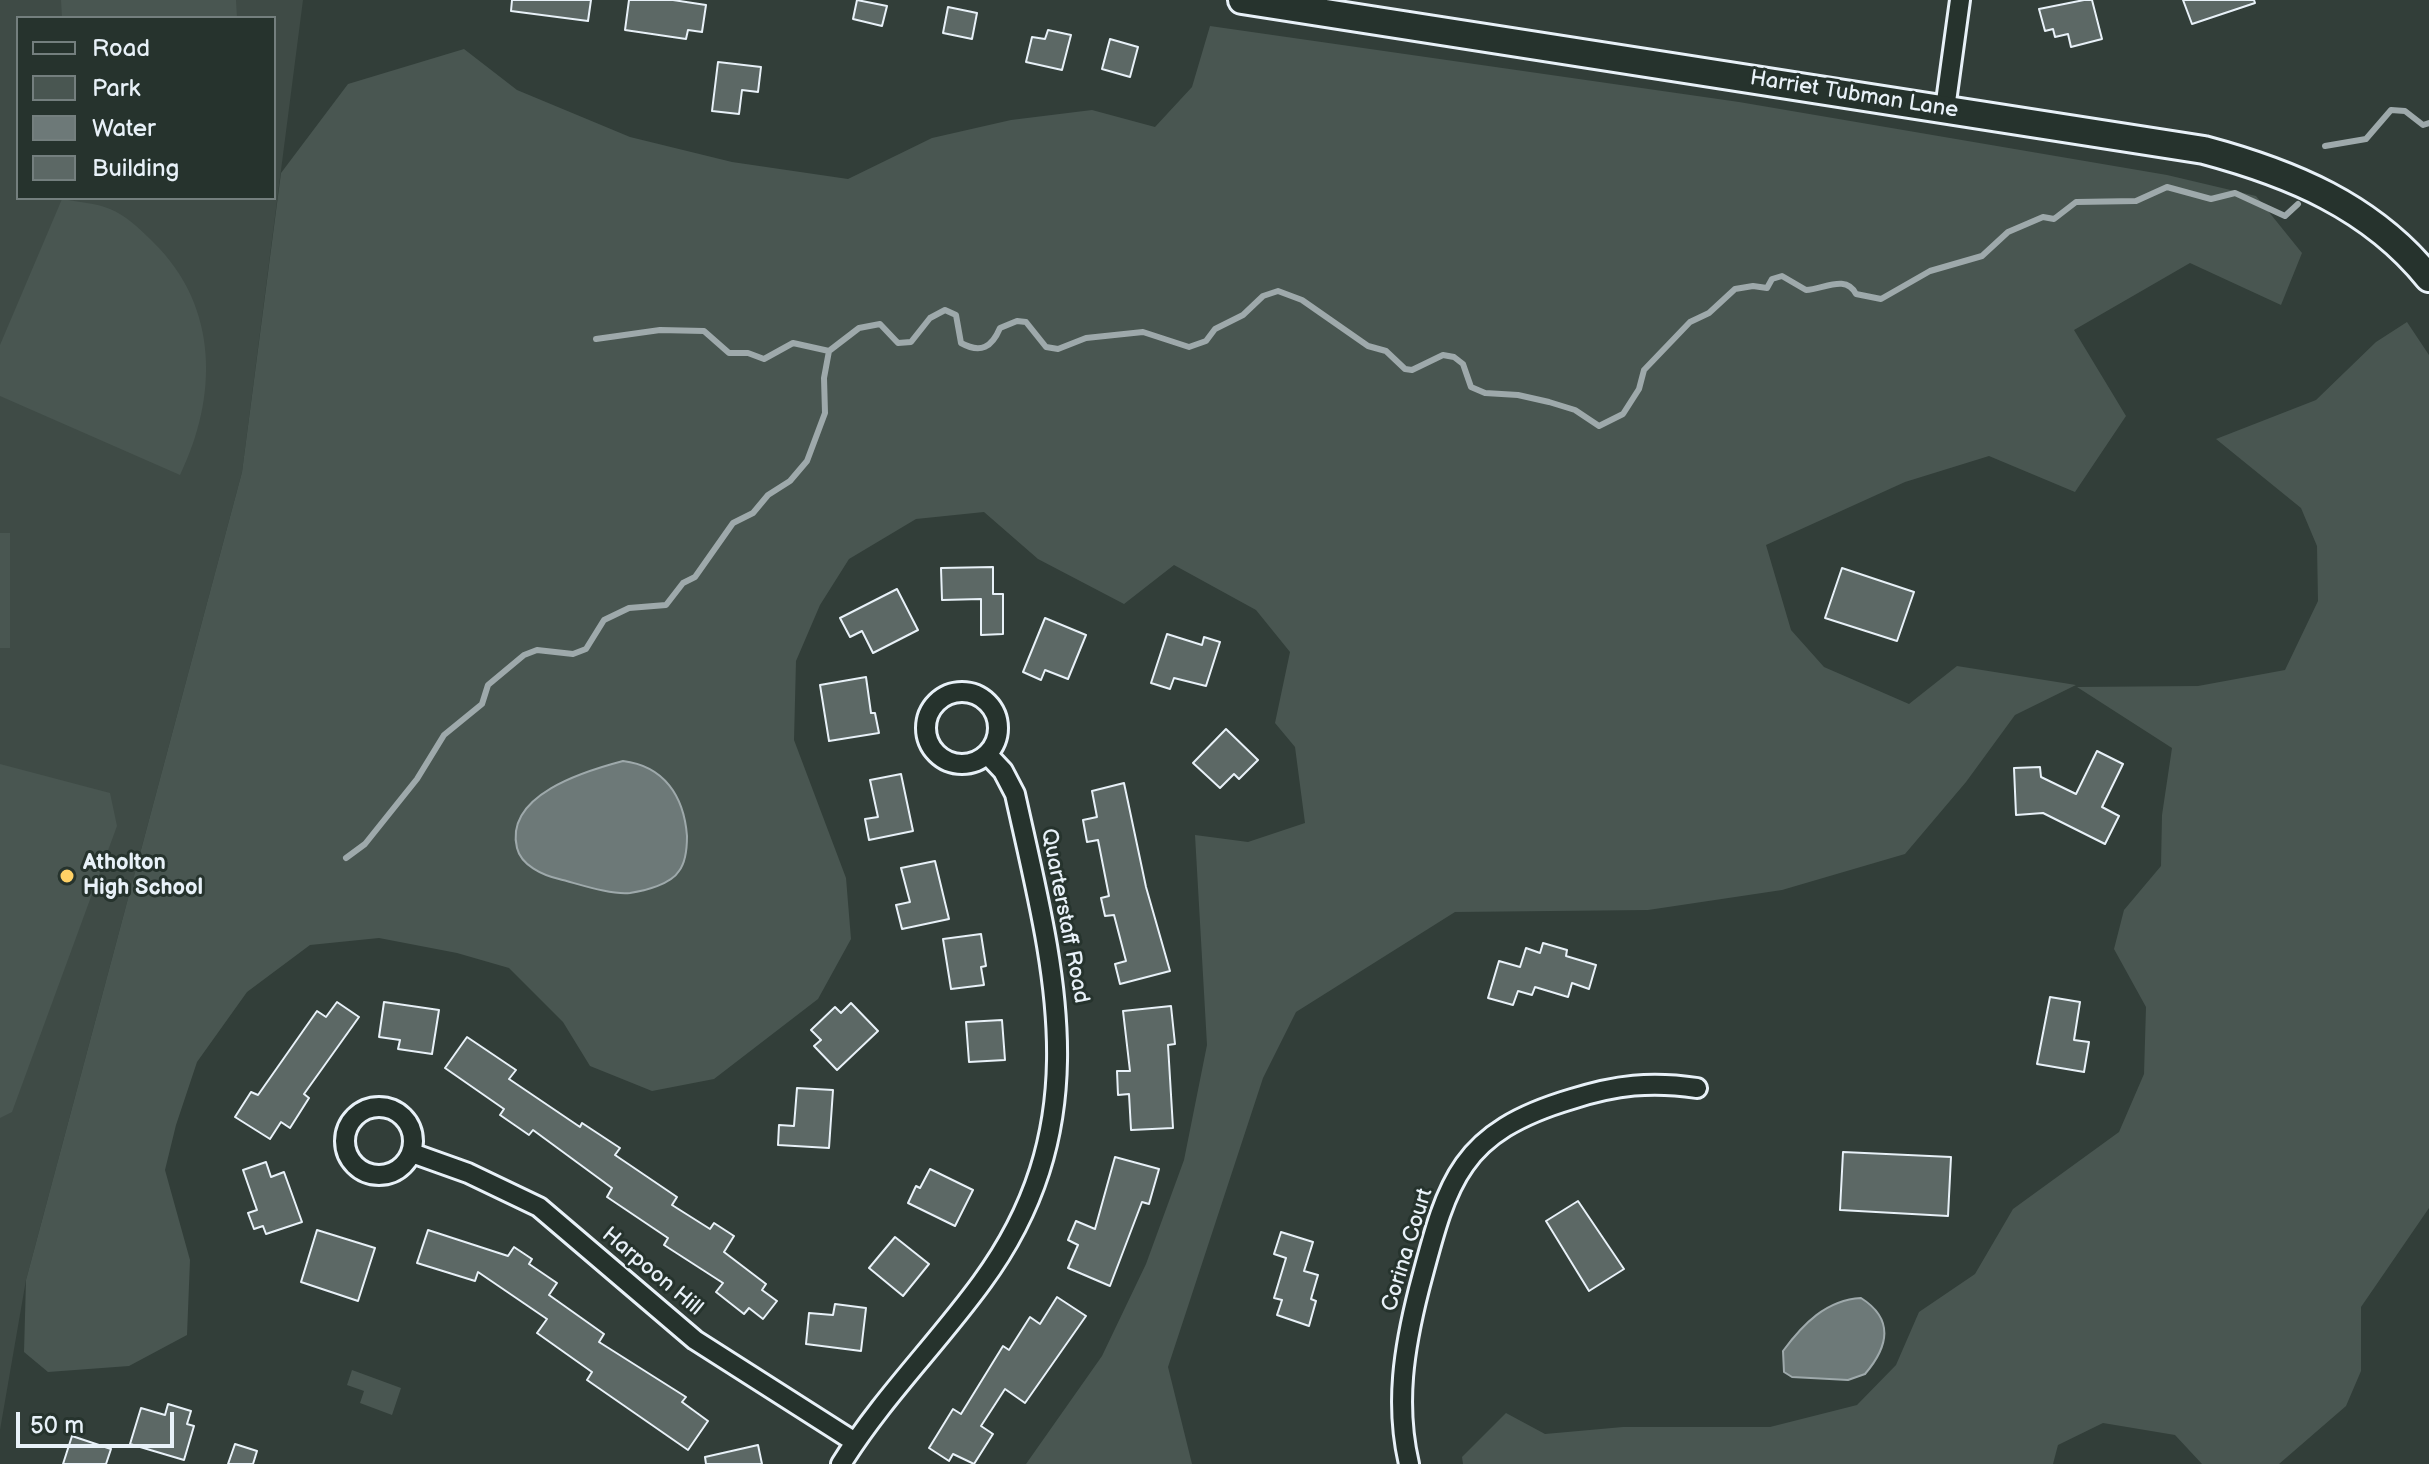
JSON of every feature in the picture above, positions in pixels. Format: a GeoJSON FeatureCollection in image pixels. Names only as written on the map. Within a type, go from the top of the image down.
{"type":"FeatureCollection","features":[{"type":"Feature","properties":{"kind":"street","name":"Harriet Tubman Lane"},"geometry":{"type":"LineString","coordinates":[[1242,0],[2131,136],[2254,164],[2331,196],[2376,225],[2429,278]]}},
{"type":"Feature","properties":{"kind":"street"},"geometry":{"type":"LineString","coordinates":[[1945,109],[1960,0]]}},
{"type":"Feature","properties":{"kind":"street"},"geometry":{"type":"LineString","coordinates":[[955,692],[969,692],[982,697],[998,722],[998,735],[987,754],[970,764],[957,764],[943,759],[932,750],[925,728],[934,704],[955,692]]}},
{"type":"Feature","properties":{"kind":"street","name":"Quarterstaff Road"},"geometry":{"type":"LineString","coordinates":[[841,1464],[1006,1247],[1036,1183],[1049,1133],[1059,1054],[1056,983],[1015,794],[1003,771],[987,754]]}},
{"type":"Feature","properties":{"kind":"street","name":"Corina Court"},"geometry":{"type":"LineString","coordinates":[[1409,1464],[1401,1408],[1406,1341],[1440,1219],[1460,1171],[1473,1152],[1509,1122],[1615,1086],[1647,1082],[1697,1088]]}},
{"type":"Feature","properties":{"kind":"street","name":"Harpoon Hill"},"geometry":{"type":"LineString","coordinates":[[412,1153],[492,1183],[539,1207],[695,1340],[855,1442]]}},
{"type":"Feature","properties":{"kind":"shaded area","name":"Atholton High School"},"geometry":{"type":"Polygon","coordinates":[[[0,0],[303,0],[242,472],[26,1280],[0,1430],[0,0]]]}},
{"type":"Feature","properties":{"kind":"green space"},"geometry":{"type":"Polygon","coordinates":[[[61,0],[236,0],[237,16],[62,16],[61,0]]]}},
{"type":"Feature","properties":{"kind":"green space"},"geometry":{"type":"Polygon","coordinates":[[[1210,26],[1739,102],[2167,175],[2256,196],[2302,253],[2281,305],[2190,263],[2074,330],[2126,416],[2075,492],[1989,456],[1905,482],[1766,545],[1791,630],[1824,667],[1909,704],[1957,666],[2076,685],[2015,715],[1966,782],[1905,854],[1782,890],[1648,910],[1455,912],[1296,1012],[1263,1078],[1168,1367],[1192,1464],[1026,1464],[1102,1356],[1146,1264],[1184,1160],[1207,1045],[1195,835],[1248,842],[1305,823],[1295,747],[1275,723],[1290,652],[1256,610],[1174,565],[1124,604],[1038,559],[984,512],[916,519],[849,559],[820,605],[796,661],[794,740],[846,878],[851,939],[818,999],[714,1079],[652,1091],[590,1066],[563,1022],[509,968],[457,953],[379,938],[310,945],[247,992],[197,1062],[176,1125],[165,1170],[190,1260],[187,1335],[129,1366],[48,1372],[24,1352],[26,1280],[242,472],[281,173],[348,84],[464,49],[517,90],[630,137],[732,162],[848,179],[932,138],[1011,120],[1092,110],[1155,127],[1192,87],[1210,26]]]}},
{"type":"Feature","properties":{"kind":"green space"},"geometry":{"type":"Polygon","coordinates":[[[62,200],[105,207],[128,219],[175,268],[191,295],[201,324],[206,354],[206,384],[201,415],[180,475],[0,396],[0,345],[62,200]]]}},
{"type":"Feature","properties":{"kind":"green space"},"geometry":{"type":"Polygon","coordinates":[[[2407,322],[2429,355],[2429,1208],[2361,1307],[2361,1371],[2346,1406],[2279,1464],[2202,1464],[2175,1435],[2103,1423],[2058,1445],[2053,1464],[1463,1464],[1462,1457],[1506,1413],[1545,1434],[1623,1427],[1770,1427],[1857,1405],[1896,1365],[1919,1312],[1975,1274],[2013,1209],[2119,1132],[2144,1074],[2146,1007],[2114,949],[2124,910],[2161,866],[2162,815],[2172,748],[2077,687],[2198,686],[2285,670],[2318,601],[2317,546],[2301,508],[2216,439],[2316,400],[2376,342],[2407,322]]]}},
{"type":"Feature","properties":{"kind":"green space"},"geometry":{"type":"Polygon","coordinates":[[[0,533],[10,533],[10,648],[0,648],[0,533]]]}},
{"type":"Feature","properties":{"kind":"green space"},"geometry":{"type":"Polygon","coordinates":[[[0,764],[110,793],[117,826],[12,1112],[0,1118],[0,764]]]}},
{"type":"Feature","properties":{"kind":"green space"},"geometry":{"type":"Polygon","coordinates":[[[352,1370],[401,1388],[392,1415],[360,1403],[364,1391],[347,1385],[352,1370]]]}},
{"type":"Feature","properties":{"kind":"water"},"geometry":{"type":"Polygon","coordinates":[[[623,761],[650,769],[660,776],[682,808],[686,850],[685,859],[675,876],[650,889],[622,893],[552,877],[528,864],[517,848],[516,829],[523,813],[551,788],[589,771],[623,761]]]}},
{"type":"Feature","properties":{"kind":"water"},"geometry":{"type":"Polygon","coordinates":[[[1861,1298],[1879,1315],[1884,1333],[1879,1353],[1865,1374],[1848,1380],[1792,1377],[1784,1372],[1783,1351],[1807,1323],[1837,1303],[1861,1298]]]}},
{"type":"Feature","properties":{"kind":"building"},"geometry":{"type":"Polygon","coordinates":[[[512,0],[591,0],[588,21],[511,11],[512,0]]]}},
{"type":"Feature","properties":{"kind":"building"},"geometry":{"type":"Polygon","coordinates":[[[629,0],[673,0],[706,5],[702,32],[688,30],[686,39],[625,30],[629,0]]]}},
{"type":"Feature","properties":{"kind":"building"},"geometry":{"type":"Polygon","coordinates":[[[857,0],[887,6],[882,26],[853,19],[857,0]]]}},
{"type":"Feature","properties":{"kind":"building"},"geometry":{"type":"Polygon","coordinates":[[[2092,0],[2102,39],[2071,47],[2068,34],[2055,37],[2053,29],[2045,31],[2039,9],[2092,0]]]}},
{"type":"Feature","properties":{"kind":"building"},"geometry":{"type":"Polygon","coordinates":[[[2183,0],[2254,0],[2255,3],[2192,24],[2183,0]]]}},
{"type":"Feature","properties":{"kind":"building"},"geometry":{"type":"Polygon","coordinates":[[[948,7],[977,13],[972,39],[943,33],[948,7]]]}},
{"type":"Feature","properties":{"kind":"building"},"geometry":{"type":"Polygon","coordinates":[[[1048,30],[1071,35],[1062,70],[1026,62],[1032,37],[1045,39],[1048,30]]]}},
{"type":"Feature","properties":{"kind":"building"},"geometry":{"type":"Polygon","coordinates":[[[1110,39],[1138,47],[1130,77],[1102,69],[1110,39]]]}},
{"type":"Feature","properties":{"kind":"building"},"geometry":{"type":"Polygon","coordinates":[[[718,62],[761,67],[758,92],[742,90],[739,114],[712,111],[718,62]]]}},
{"type":"Feature","properties":{"kind":"building"},"geometry":{"type":"Polygon","coordinates":[[[993,567],[993,594],[1003,594],[1003,634],[981,635],[981,599],[942,600],[941,568],[993,567]]]}},
{"type":"Feature","properties":{"kind":"building"},"geometry":{"type":"Polygon","coordinates":[[[1842,568],[1914,592],[1897,641],[1825,618],[1842,568]]]}},
{"type":"Feature","properties":{"kind":"building"},"geometry":{"type":"Polygon","coordinates":[[[897,589],[918,630],[873,653],[862,631],[850,637],[840,618],[897,589]]]}},
{"type":"Feature","properties":{"kind":"building"},"geometry":{"type":"Polygon","coordinates":[[[1045,618],[1086,635],[1068,679],[1045,670],[1041,680],[1023,672],[1045,618]]]}},
{"type":"Feature","properties":{"kind":"building"},"geometry":{"type":"Polygon","coordinates":[[[1167,634],[1202,645],[1204,637],[1220,642],[1206,686],[1174,678],[1170,689],[1151,683],[1167,634]]]}},
{"type":"Feature","properties":{"kind":"building"},"geometry":{"type":"Polygon","coordinates":[[[866,677],[871,713],[875,713],[879,733],[829,741],[820,685],[866,677]]]}},
{"type":"Feature","properties":{"kind":"building"},"geometry":{"type":"Polygon","coordinates":[[[1226,729],[1258,760],[1239,779],[1234,774],[1220,788],[1193,763],[1226,729]]]}},
{"type":"Feature","properties":{"kind":"building"},"geometry":{"type":"Polygon","coordinates":[[[2097,751],[2123,764],[2102,807],[2119,816],[2105,844],[2043,813],[2016,815],[2014,768],[2040,767],[2041,777],[2076,794],[2097,751]]]}},
{"type":"Feature","properties":{"kind":"building"},"geometry":{"type":"Polygon","coordinates":[[[901,774],[913,831],[869,840],[865,819],[878,817],[870,780],[901,774]]]}},
{"type":"Feature","properties":{"kind":"building"},"geometry":{"type":"Polygon","coordinates":[[[1124,783],[1146,887],[1170,971],[1120,984],[1115,964],[1126,961],[1114,915],[1105,916],[1101,898],[1109,896],[1098,840],[1087,842],[1083,820],[1097,817],[1092,791],[1124,783]]]}},
{"type":"Feature","properties":{"kind":"building"},"geometry":{"type":"Polygon","coordinates":[[[935,861],[949,919],[902,929],[896,905],[910,902],[901,868],[935,861]]]}},
{"type":"Feature","properties":{"kind":"building"},"geometry":{"type":"Polygon","coordinates":[[[981,934],[986,966],[981,967],[984,985],[951,989],[943,939],[981,934]]]}},
{"type":"Feature","properties":{"kind":"building"},"geometry":{"type":"Polygon","coordinates":[[[1543,943],[1567,950],[1566,956],[1596,965],[1589,989],[1572,983],[1568,997],[1535,987],[1532,995],[1518,991],[1513,1005],[1488,998],[1499,961],[1520,967],[1526,948],[1540,953],[1543,943]]]}},
{"type":"Feature","properties":{"kind":"building"},"geometry":{"type":"Polygon","coordinates":[[[2050,997],[2080,1002],[2074,1040],[2089,1042],[2084,1072],[2037,1064],[2050,997]]]}},
{"type":"Feature","properties":{"kind":"building"},"geometry":{"type":"Polygon","coordinates":[[[337,1002],[359,1017],[304,1094],[309,1098],[290,1128],[281,1122],[270,1139],[235,1117],[251,1092],[258,1095],[317,1011],[326,1017],[337,1002]]]}},
{"type":"Feature","properties":{"kind":"building"},"geometry":{"type":"Polygon","coordinates":[[[384,1002],[439,1010],[432,1054],[398,1049],[400,1040],[379,1037],[384,1002]]]}},
{"type":"Feature","properties":{"kind":"building"},"geometry":{"type":"Polygon","coordinates":[[[851,1003],[878,1031],[837,1070],[814,1046],[821,1040],[811,1030],[835,1007],[841,1013],[851,1003]]]}},
{"type":"Feature","properties":{"kind":"building"},"geometry":{"type":"Polygon","coordinates":[[[1171,1006],[1175,1044],[1168,1045],[1173,1128],[1131,1130],[1129,1094],[1118,1095],[1117,1071],[1130,1071],[1123,1011],[1171,1006]]]}},
{"type":"Feature","properties":{"kind":"building"},"geometry":{"type":"Polygon","coordinates":[[[1002,1020],[1005,1060],[969,1062],[966,1022],[1002,1020]]]}},
{"type":"Feature","properties":{"kind":"building"},"geometry":{"type":"Polygon","coordinates":[[[467,1037],[516,1070],[509,1079],[580,1127],[582,1123],[620,1148],[615,1155],[677,1197],[672,1205],[710,1229],[714,1223],[734,1236],[724,1252],[766,1284],[762,1290],[777,1301],[763,1319],[749,1308],[744,1314],[716,1292],[723,1283],[664,1245],[668,1238],[607,1197],[612,1188],[533,1130],[529,1135],[500,1115],[504,1109],[445,1068],[467,1037]]]}},
{"type":"Feature","properties":{"kind":"building"},"geometry":{"type":"Polygon","coordinates":[[[797,1088],[833,1090],[829,1148],[778,1145],[779,1125],[794,1126],[797,1088]]]}},
{"type":"Feature","properties":{"kind":"building"},"geometry":{"type":"Polygon","coordinates":[[[1843,1152],[1951,1157],[1948,1216],[1840,1210],[1843,1152]]]}},
{"type":"Feature","properties":{"kind":"building"},"geometry":{"type":"Polygon","coordinates":[[[1115,1157],[1159,1169],[1149,1204],[1142,1202],[1110,1286],[1068,1268],[1078,1245],[1068,1240],[1076,1221],[1095,1229],[1115,1157]]]}},
{"type":"Feature","properties":{"kind":"building"},"geometry":{"type":"Polygon","coordinates":[[[266,1162],[271,1177],[284,1172],[302,1222],[266,1234],[263,1226],[254,1229],[248,1213],[257,1210],[243,1170],[266,1162]]]}},
{"type":"Feature","properties":{"kind":"building"},"geometry":{"type":"Polygon","coordinates":[[[930,1169],[973,1190],[955,1226],[908,1203],[916,1186],[920,1188],[930,1169]]]}},
{"type":"Feature","properties":{"kind":"building"},"geometry":{"type":"Polygon","coordinates":[[[1578,1201],[1624,1269],[1589,1291],[1546,1221],[1578,1201]]]}},
{"type":"Feature","properties":{"kind":"building"},"geometry":{"type":"Polygon","coordinates":[[[317,1230],[375,1248],[358,1301],[301,1282],[317,1230]]]}},
{"type":"Feature","properties":{"kind":"building"},"geometry":{"type":"Polygon","coordinates":[[[428,1230],[508,1256],[514,1247],[532,1259],[529,1264],[557,1283],[549,1295],[604,1334],[599,1342],[686,1397],[682,1402],[708,1421],[688,1450],[587,1380],[592,1372],[537,1333],[547,1319],[478,1272],[475,1281],[417,1263],[428,1230]]]}},
{"type":"Feature","properties":{"kind":"building"},"geometry":{"type":"Polygon","coordinates":[[[1281,1232],[1313,1242],[1304,1271],[1318,1275],[1311,1299],[1316,1301],[1309,1326],[1277,1315],[1282,1300],[1274,1298],[1286,1258],[1274,1254],[1281,1232]]]}},
{"type":"Feature","properties":{"kind":"building"},"geometry":{"type":"Polygon","coordinates":[[[895,1237],[929,1264],[903,1296],[869,1268],[895,1237]]]}},
{"type":"Feature","properties":{"kind":"building"},"geometry":{"type":"Polygon","coordinates":[[[1057,1297],[1086,1316],[1025,1403],[1005,1389],[981,1426],[993,1434],[974,1464],[953,1454],[949,1461],[929,1448],[953,1409],[961,1414],[1003,1346],[1009,1350],[1030,1317],[1040,1324],[1057,1297]]]}},
{"type":"Feature","properties":{"kind":"building"},"geometry":{"type":"Polygon","coordinates":[[[835,1304],[866,1308],[861,1351],[806,1344],[809,1313],[833,1315],[835,1304]]]}},
{"type":"Feature","properties":{"kind":"building"},"geometry":{"type":"Polygon","coordinates":[[[168,1404],[191,1411],[187,1424],[194,1426],[184,1460],[130,1444],[141,1408],[165,1415],[168,1404]]]}},
{"type":"Feature","properties":{"kind":"building"},"geometry":{"type":"Polygon","coordinates":[[[72,1436],[111,1449],[106,1464],[63,1464],[72,1436]]]}},
{"type":"Feature","properties":{"kind":"building"},"geometry":{"type":"Polygon","coordinates":[[[235,1444],[257,1451],[253,1464],[228,1464],[235,1444]]]}},
{"type":"Feature","properties":{"kind":"building"},"geometry":{"type":"Polygon","coordinates":[[[758,1445],[762,1464],[706,1464],[705,1457],[758,1445]]]}},
{"type":"Feature","properties":{"kind":"waterway"},"geometry":{"type":"LineString","coordinates":[[2325,146],[2366,139],[2391,110],[2405,111],[2423,125],[2429,123]]}},
{"type":"Feature","properties":{"kind":"waterway"},"geometry":{"type":"LineString","coordinates":[[596,339],[660,330],[704,331],[729,353],[748,353],[764,359],[793,343],[829,351],[859,328],[880,324],[898,343],[911,342],[930,318],[945,310],[956,315],[961,343],[974,348],[985,347],[1000,328],[1017,321],[1026,322],[1046,347],[1058,349],[1086,338],[1143,332],[1189,347],[1206,341],[1215,329],[1243,315],[1263,296],[1278,291],[1302,300],[1368,346],[1386,351],[1405,369],[1412,370],[1443,355],[1454,357],[1463,364],[1471,387],[1485,393],[1518,395],[1549,402],[1575,410],[1599,426],[1623,414],[1639,389],[1644,370],[1690,322],[1709,313],[1735,289],[1753,286],[1767,288],[1772,279],[1782,276],[1806,290],[1841,284],[1852,288],[1856,294],[1881,299],[1930,271],[1982,256],[2008,232],[2043,217],[2054,219],[2076,202],[2136,201],[2167,187],[2211,199],[2235,193],[2285,216],[2298,204]]}},
{"type":"Feature","properties":{"kind":"waterway"},"geometry":{"type":"LineString","coordinates":[[346,858],[365,844],[417,779],[444,735],[482,704],[488,685],[524,655],[537,650],[573,654],[586,649],[604,620],[629,608],[666,605],[683,583],[695,577],[733,523],[753,513],[768,495],[790,481],[807,461],[825,413],[824,378],[829,351]]}},
{"type":"Feature","properties":{"kind":"place","name":"Atholton High School"},"geometry":{"type":"Point","coordinates":[67,876]}}]}
